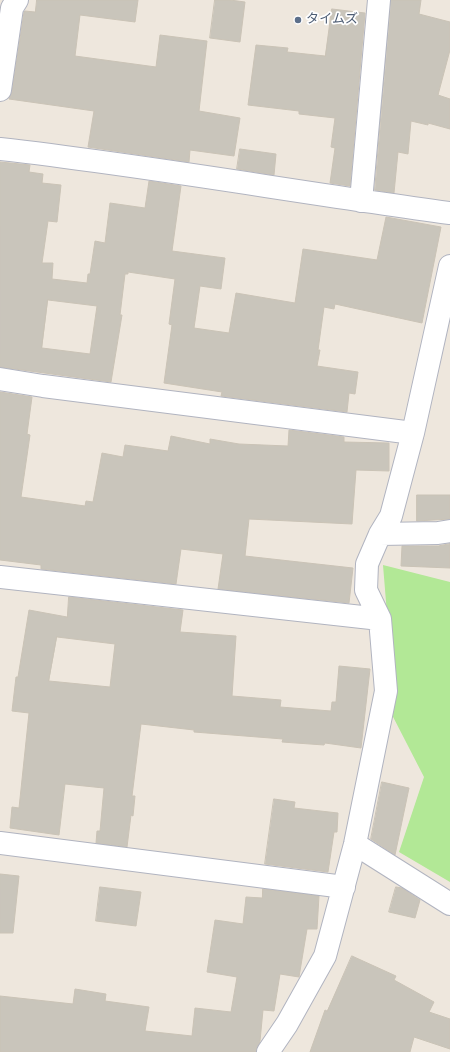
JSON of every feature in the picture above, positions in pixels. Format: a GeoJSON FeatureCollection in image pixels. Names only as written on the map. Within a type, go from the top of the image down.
{"type":"FeatureCollection","features":[{"type":"Feature","properties":{"kind":"street"},"geometry":{"type":"LineString","coordinates":[[0,90],[12,8],[17,0]]}},
{"type":"Feature","properties":{"kind":"street"},"geometry":{"type":"LineString","coordinates":[[361,201],[379,0]]}},
{"type":"Feature","properties":{"kind":"street"},"geometry":{"type":"LineString","coordinates":[[0,149],[76,158],[450,213]]}},
{"type":"Feature","properties":{"kind":"street"},"geometry":{"type":"LineString","coordinates":[[268,1052],[287,1024],[326,956],[356,844],[386,691],[380,619],[366,590],[367,564],[380,534],[391,516],[413,433],[450,266]]}},
{"type":"Feature","properties":{"kind":"street"},"geometry":{"type":"LineString","coordinates":[[0,379],[43,386],[413,433]]}},
{"type":"Feature","properties":{"kind":"street"},"geometry":{"type":"LineString","coordinates":[[380,534],[438,533],[450,531]]}},
{"type":"Feature","properties":{"kind":"street"},"geometry":{"type":"LineString","coordinates":[[0,577],[380,619]]}},
{"type":"Feature","properties":{"kind":"street"},"geometry":{"type":"LineString","coordinates":[[0,843],[344,886]]}},
{"type":"Feature","properties":{"kind":"street"},"geometry":{"type":"LineString","coordinates":[[356,844],[450,904]]}},
{"type":"Feature","properties":{"kind":"green space"},"geometry":{"type":"Polygon","coordinates":[[[383,565],[450,582],[450,882],[399,852],[424,777],[389,709],[387,614],[383,565]]]}},
{"type":"Feature","properties":{"kind":"building"},"geometry":{"type":"Polygon","coordinates":[[[37,0],[138,0],[135,22],[80,15],[75,56],[156,67],[160,35],[207,41],[199,111],[240,118],[234,156],[190,150],[189,162],[88,147],[94,111],[9,99],[12,92],[24,12],[35,12],[37,0]]]}},
{"type":"Feature","properties":{"kind":"building"},"geometry":{"type":"Polygon","coordinates":[[[215,0],[245,2],[240,42],[210,38],[215,0]]]}},
{"type":"Feature","properties":{"kind":"building"},"geometry":{"type":"Polygon","coordinates":[[[391,0],[421,0],[419,14],[450,22],[450,50],[438,95],[450,99],[450,129],[428,123],[428,125],[411,121],[408,154],[398,152],[394,193],[375,190],[391,0]]]}},
{"type":"Feature","properties":{"kind":"building"},"geometry":{"type":"Polygon","coordinates":[[[332,9],[365,13],[350,186],[330,183],[335,148],[331,147],[335,118],[299,114],[299,111],[248,105],[256,45],[288,48],[287,52],[325,56],[332,9]]]}},
{"type":"Feature","properties":{"kind":"building"},"geometry":{"type":"Polygon","coordinates":[[[240,149],[276,154],[274,175],[237,169],[240,149]]]}},
{"type":"Feature","properties":{"kind":"building"},"geometry":{"type":"Polygon","coordinates":[[[0,162],[30,165],[29,172],[43,174],[42,183],[61,185],[57,222],[48,221],[42,263],[53,263],[52,279],[87,283],[88,274],[90,274],[95,241],[105,243],[110,203],[145,208],[149,181],[181,186],[172,251],[225,258],[221,289],[200,286],[194,328],[229,333],[236,293],[295,303],[303,249],[377,260],[386,217],[441,227],[422,323],[335,304],[334,309],[324,307],[317,366],[358,372],[355,394],[349,393],[347,412],[221,396],[222,392],[164,383],[172,325],[169,324],[175,279],[128,272],[128,274],[125,274],[120,315],[122,315],[111,382],[0,367],[0,162]],[[48,300],[42,348],[90,354],[97,306],[48,300]]]}},
{"type":"Feature","properties":{"kind":"building"},"geometry":{"type":"Polygon","coordinates":[[[0,392],[32,397],[27,434],[30,435],[21,497],[85,506],[86,501],[93,502],[102,453],[123,457],[125,445],[168,451],[171,436],[210,444],[210,439],[239,444],[288,446],[289,430],[344,437],[344,442],[389,443],[389,471],[356,470],[352,524],[249,519],[245,556],[353,568],[349,603],[218,589],[223,554],[181,549],[176,584],[41,569],[41,565],[0,560],[0,392]]]}},
{"type":"Feature","properties":{"kind":"building"},"geometry":{"type":"Polygon","coordinates":[[[417,495],[450,495],[450,519],[417,521],[417,495]]]}},
{"type":"Feature","properties":{"kind":"building"},"geometry":{"type":"Polygon","coordinates":[[[450,544],[450,568],[401,566],[402,546],[438,546],[450,544]]]}},
{"type":"Feature","properties":{"kind":"building"},"geometry":{"type":"Polygon","coordinates":[[[69,597],[183,610],[180,632],[236,636],[232,696],[281,700],[280,707],[331,711],[332,702],[336,702],[339,666],[370,669],[361,748],[325,743],[324,745],[282,742],[283,739],[194,732],[194,730],[141,724],[132,796],[135,796],[133,816],[131,815],[127,847],[96,843],[97,831],[100,831],[104,788],[65,784],[59,835],[10,828],[12,807],[19,808],[29,713],[12,711],[16,677],[18,677],[29,610],[67,617],[69,597]],[[57,637],[49,681],[110,687],[115,644],[57,637]]]}},
{"type":"Feature","properties":{"kind":"building"},"geometry":{"type":"Polygon","coordinates":[[[382,782],[409,788],[395,855],[371,839],[382,782]]]}},
{"type":"Feature","properties":{"kind":"building"},"geometry":{"type":"Polygon","coordinates":[[[274,799],[295,802],[294,808],[338,813],[337,832],[334,832],[328,872],[265,864],[274,799]]]}},
{"type":"Feature","properties":{"kind":"building"},"geometry":{"type":"Polygon","coordinates":[[[0,874],[19,876],[13,933],[0,933],[0,874]]]}},
{"type":"Feature","properties":{"kind":"building"},"geometry":{"type":"Polygon","coordinates":[[[100,887],[141,892],[136,926],[96,921],[100,887]]]}},
{"type":"Feature","properties":{"kind":"building"},"geometry":{"type":"Polygon","coordinates":[[[396,887],[402,888],[420,900],[415,918],[389,912],[396,887]]]}},
{"type":"Feature","properties":{"kind":"building"},"geometry":{"type":"Polygon","coordinates":[[[263,889],[319,896],[317,929],[307,929],[299,977],[280,974],[274,1011],[263,1010],[260,1041],[256,1052],[0,1052],[0,996],[73,1004],[75,989],[106,994],[105,1001],[149,1007],[145,1031],[192,1036],[195,1008],[231,1012],[237,977],[207,972],[215,920],[243,924],[246,897],[262,898],[263,889]]]}},
{"type":"Feature","properties":{"kind":"building"},"geometry":{"type":"Polygon","coordinates":[[[352,956],[396,976],[394,980],[434,1002],[429,1012],[450,1019],[450,1049],[414,1037],[410,1052],[310,1052],[325,1010],[327,1011],[352,956]]]}},
{"type":"Feature","properties":{"kind":"place","name":"タイムズ"},"geometry":{"type":"Point","coordinates":[298,20]}}]}
